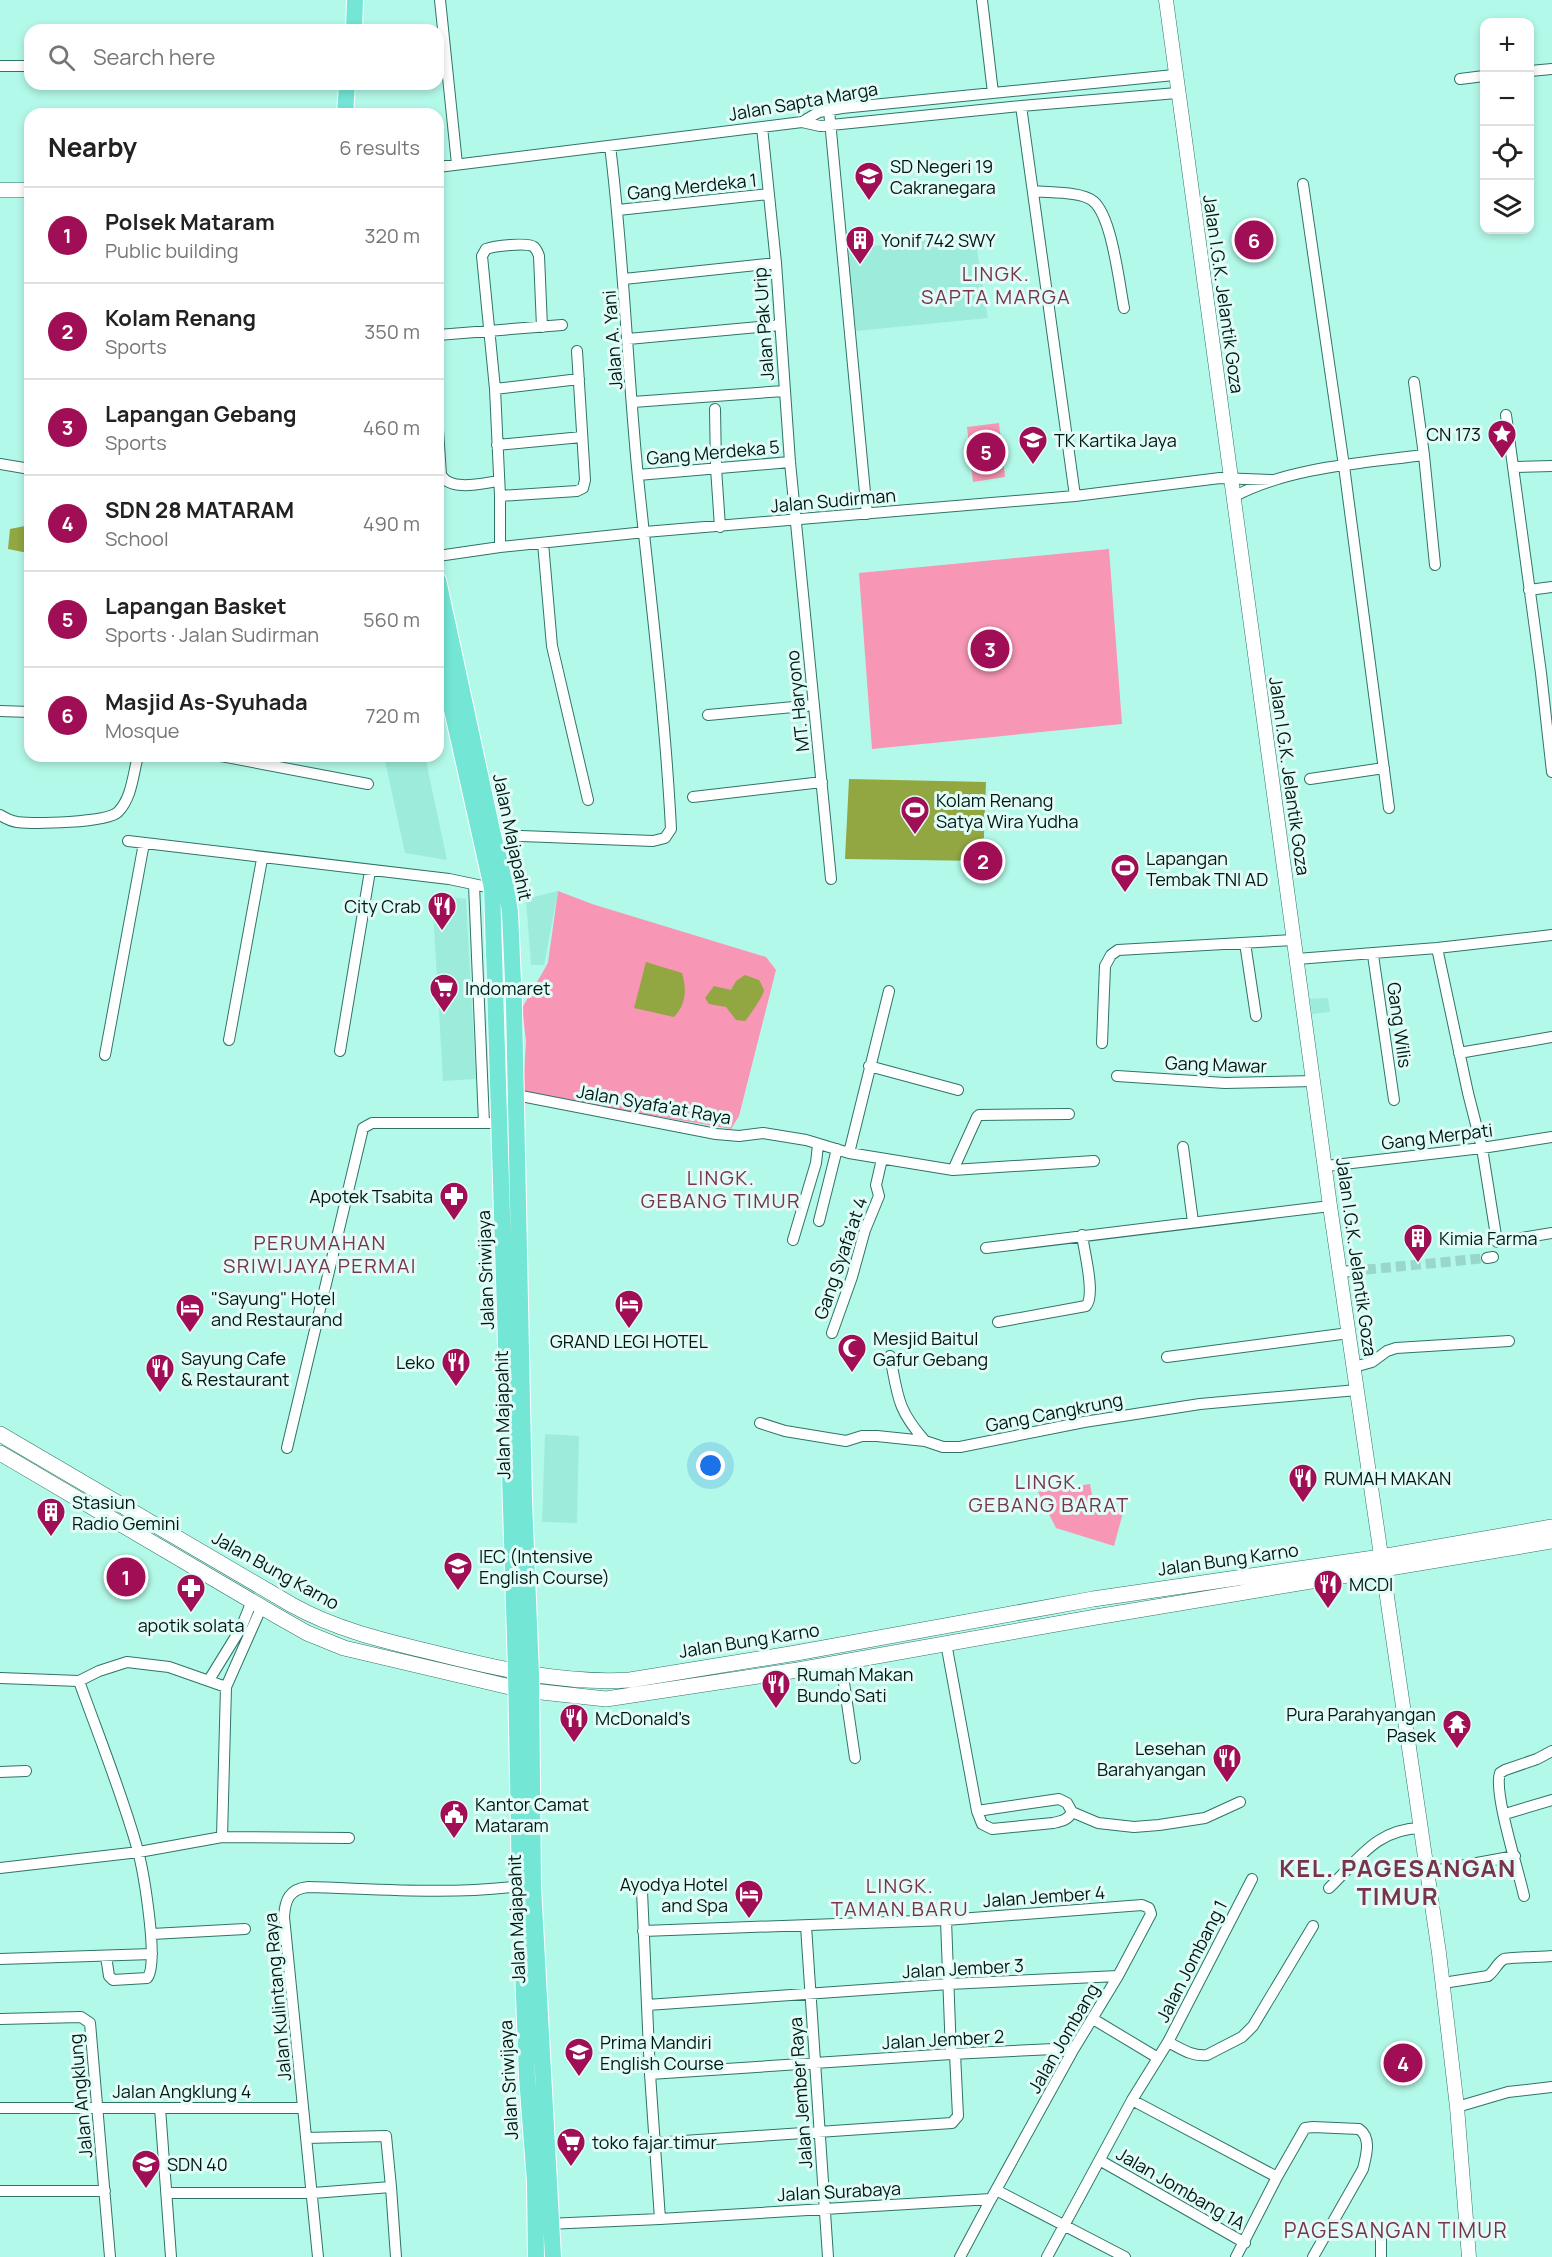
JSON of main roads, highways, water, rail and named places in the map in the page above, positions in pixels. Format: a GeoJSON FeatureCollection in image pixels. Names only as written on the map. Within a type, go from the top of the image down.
{"type":"FeatureCollection","features":[{"type":"Feature","properties":{"kind":"main road"},"geometry":{"type":"LineString","coordinates":[[354,24],[355,0]]}},
{"type":"Feature","properties":{"kind":"main road"},"geometry":{"type":"LineString","coordinates":[[345,108],[347,90]]}},
{"type":"Feature","properties":{"kind":"main road"},"geometry":{"type":"LineString","coordinates":[[356,108],[357,90]]}},
{"type":"Feature","properties":{"kind":"main road","name":"Jalan Majapahit"},"geometry":{"type":"LineString","coordinates":[[444,619],[455,691],[507,887],[510,912],[516,1095],[500,1131]]}},
{"type":"Feature","properties":{"kind":"main road","name":"Jalan Sriwijaya"},"geometry":{"type":"LineString","coordinates":[[444,663],[455,691],[492,888],[500,1131],[524,1681],[520,1887],[531,2000],[535,2182],[543,2224],[536,2257]]}},
{"type":"Feature","properties":{"kind":"main road","name":"Jalan Bung Karno"},"geometry":{"type":"LineString","coordinates":[[0,1434],[315,1617],[357,1633],[524,1681],[630,1680],[796,1653],[1072,1603],[1382,1563],[1552,1527]]}},
{"type":"Feature","properties":{"kind":"main road"},"geometry":{"type":"LineString","coordinates":[[0,1453],[307,1633],[344,1648],[524,1681],[606,1699],[798,1670],[1382,1563],[1552,1541]]}},
{"type":"Feature","properties":{"kind":"main road"},"geometry":{"type":"LineString","coordinates":[[119,1522],[128,1507]]}},
{"type":"Feature","properties":{"kind":"main road"},"geometry":{"type":"LineString","coordinates":[[1072,1603],[1075,1620]]}},
{"type":"Feature","properties":{"kind":"main road"},"geometry":{"type":"LineString","coordinates":[[307,1633],[315,1617]]}},
{"type":"Feature","properties":{"kind":"main road"},"geometry":{"type":"LineString","coordinates":[[796,1653],[798,1670]]}},
{"type":"Feature","properties":{"kind":"main road","name":"Jalan Majapahit"},"geometry":{"type":"LineString","coordinates":[[524,1681],[534,1886],[531,2000]]}},
{"type":"Feature","properties":{"kind":"main road"},"geometry":{"type":"LineString","coordinates":[[543,2224],[553,2257]]}},
{"type":"Feature","properties":{"kind":"tunnel"},"geometry":{"type":"LineString","coordinates":[[1351,1271],[1487,1258]]}},
{"type":"Feature","properties":{"kind":"place","name":"SD Negeri 19 Cakranegara"},"geometry":{"type":"Point","coordinates":[869,202]}},
{"type":"Feature","properties":{"kind":"place","name":"Masjid As-Syuhada"},"geometry":{"type":"Point","coordinates":[1254,240]}},
{"type":"Feature","properties":{"kind":"place","name":"Yonif 742 SWY"},"geometry":{"type":"Point","coordinates":[860,266]}},
{"type":"Feature","properties":{"kind":"place","name":"Lapangan Basket"},"geometry":{"type":"Point","coordinates":[986,452]}},
{"type":"Feature","properties":{"kind":"place","name":"CN 173"},"geometry":{"type":"Point","coordinates":[1502,460]}},
{"type":"Feature","properties":{"kind":"place","name":"TK Kartika Jaya"},"geometry":{"type":"Point","coordinates":[1033,466]}},
{"type":"Feature","properties":{"kind":"place","name":"Lapangan Gebang"},"geometry":{"type":"Point","coordinates":[990,649]}},
{"type":"Feature","properties":{"kind":"place","name":"Kolam Renang Satya Wira Yudha"},"geometry":{"type":"Point","coordinates":[915,836]}},
{"type":"Feature","properties":{"kind":"place","name":"Kolam Renang"},"geometry":{"type":"Point","coordinates":[983,861]}},
{"type":"Feature","properties":{"kind":"place","name":"Lapangan Tembak TNI AD"},"geometry":{"type":"Point","coordinates":[1125,894]}},
{"type":"Feature","properties":{"kind":"place","name":"City Crab"},"geometry":{"type":"Point","coordinates":[442,932]}},
{"type":"Feature","properties":{"kind":"place","name":"Indomaret"},"geometry":{"type":"Point","coordinates":[444,1014]}},
{"type":"Feature","properties":{"kind":"place","name":"Apotek Tsabita"},"geometry":{"type":"Point","coordinates":[454,1222]}},
{"type":"Feature","properties":{"kind":"place","name":"Kimia Farma"},"geometry":{"type":"Point","coordinates":[1418,1264]}},
{"type":"Feature","properties":{"kind":"place","name":"GRAND LEGI HOTEL"},"geometry":{"type":"Point","coordinates":[629,1330]}},
{"type":"Feature","properties":{"kind":"place","name":"\"Sayung\" Hotel and Restaurand"},"geometry":{"type":"Point","coordinates":[190,1334]}},
{"type":"Feature","properties":{"kind":"place","name":"Mesjid Baitul Gafur Gebang"},"geometry":{"type":"Point","coordinates":[852,1374]}},
{"type":"Feature","properties":{"kind":"place","name":"Leko"},"geometry":{"type":"Point","coordinates":[456,1388]}},
{"type":"Feature","properties":{"kind":"place","name":"Sayung Cafe & Restaurant"},"geometry":{"type":"Point","coordinates":[160,1394]}},
{"type":"Feature","properties":{"kind":"place","name":"RUMAH MAKAN"},"geometry":{"type":"Point","coordinates":[1303,1504]}},
{"type":"Feature","properties":{"kind":"place","name":"Stasiun Radio Gemini"},"geometry":{"type":"Point","coordinates":[51,1538]}},
{"type":"Feature","properties":{"kind":"place","name":"Polsek Mataram"},"geometry":{"type":"Point","coordinates":[126,1577]}},
{"type":"Feature","properties":{"kind":"place","name":"IEC (Intensive English Course)"},"geometry":{"type":"Point","coordinates":[458,1592]}},
{"type":"Feature","properties":{"kind":"place","name":"MCDI"},"geometry":{"type":"Point","coordinates":[1328,1610]}},
{"type":"Feature","properties":{"kind":"place","name":"apotik solata"},"geometry":{"type":"Point","coordinates":[191,1614]}},
{"type":"Feature","properties":{"kind":"place","name":"Rumah Makan Bundo Sati"},"geometry":{"type":"Point","coordinates":[776,1710]}},
{"type":"Feature","properties":{"kind":"place","name":"McDonald's"},"geometry":{"type":"Point","coordinates":[574,1744]}},
{"type":"Feature","properties":{"kind":"place","name":"Pura Parahyangan Pasek"},"geometry":{"type":"Point","coordinates":[1457,1750]}},
{"type":"Feature","properties":{"kind":"place","name":"Lesehan Barahyangan"},"geometry":{"type":"Point","coordinates":[1227,1784]}},
{"type":"Feature","properties":{"kind":"place","name":"Kantor Camat Mataram"},"geometry":{"type":"Point","coordinates":[454,1840]}},
{"type":"Feature","properties":{"kind":"place","name":"Ayodya Hotel and Spa"},"geometry":{"type":"Point","coordinates":[749,1920]}},
{"type":"Feature","properties":{"kind":"place","name":"SDN 28 MATARAM"},"geometry":{"type":"Point","coordinates":[1403,2063]}},
{"type":"Feature","properties":{"kind":"place","name":"Prima Mandiri English Course"},"geometry":{"type":"Point","coordinates":[579,2078]}},
{"type":"Feature","properties":{"kind":"place","name":"toko fajar timur"},"geometry":{"type":"Point","coordinates":[571,2168]}},
{"type":"Feature","properties":{"kind":"place","name":"SDN 40"},"geometry":{"type":"Point","coordinates":[146,2190]}},
{"type":"Feature","properties":{"kind":"district","name":"LINGK. SAPTA MARGA"},"geometry":{"type":"Point","coordinates":[996,284]}},
{"type":"Feature","properties":{"kind":"district","name":"LINGK. GEBANG TIMUR"},"geometry":{"type":"Point","coordinates":[721,1188]}},
{"type":"Feature","properties":{"kind":"district","name":"PERUMAHAN SRIWIJAYA PERMAI"},"geometry":{"type":"Point","coordinates":[320,1254]}},
{"type":"Feature","properties":{"kind":"district","name":"LINGK. GEBANG BARAT"},"geometry":{"type":"Point","coordinates":[1049,1492]}},
{"type":"Feature","properties":{"kind":"district","name":"KEL. PAGESANGAN TIMUR"},"geometry":{"type":"Point","coordinates":[1398,1881]}},
{"type":"Feature","properties":{"kind":"district","name":"LINGK. TAMAN BARU"},"geometry":{"type":"Point","coordinates":[900,1896]}},
{"type":"Feature","properties":{"kind":"district","name":"PAGESANGAN TIMUR"},"geometry":{"type":"Point","coordinates":[1396,2230]}}]}
